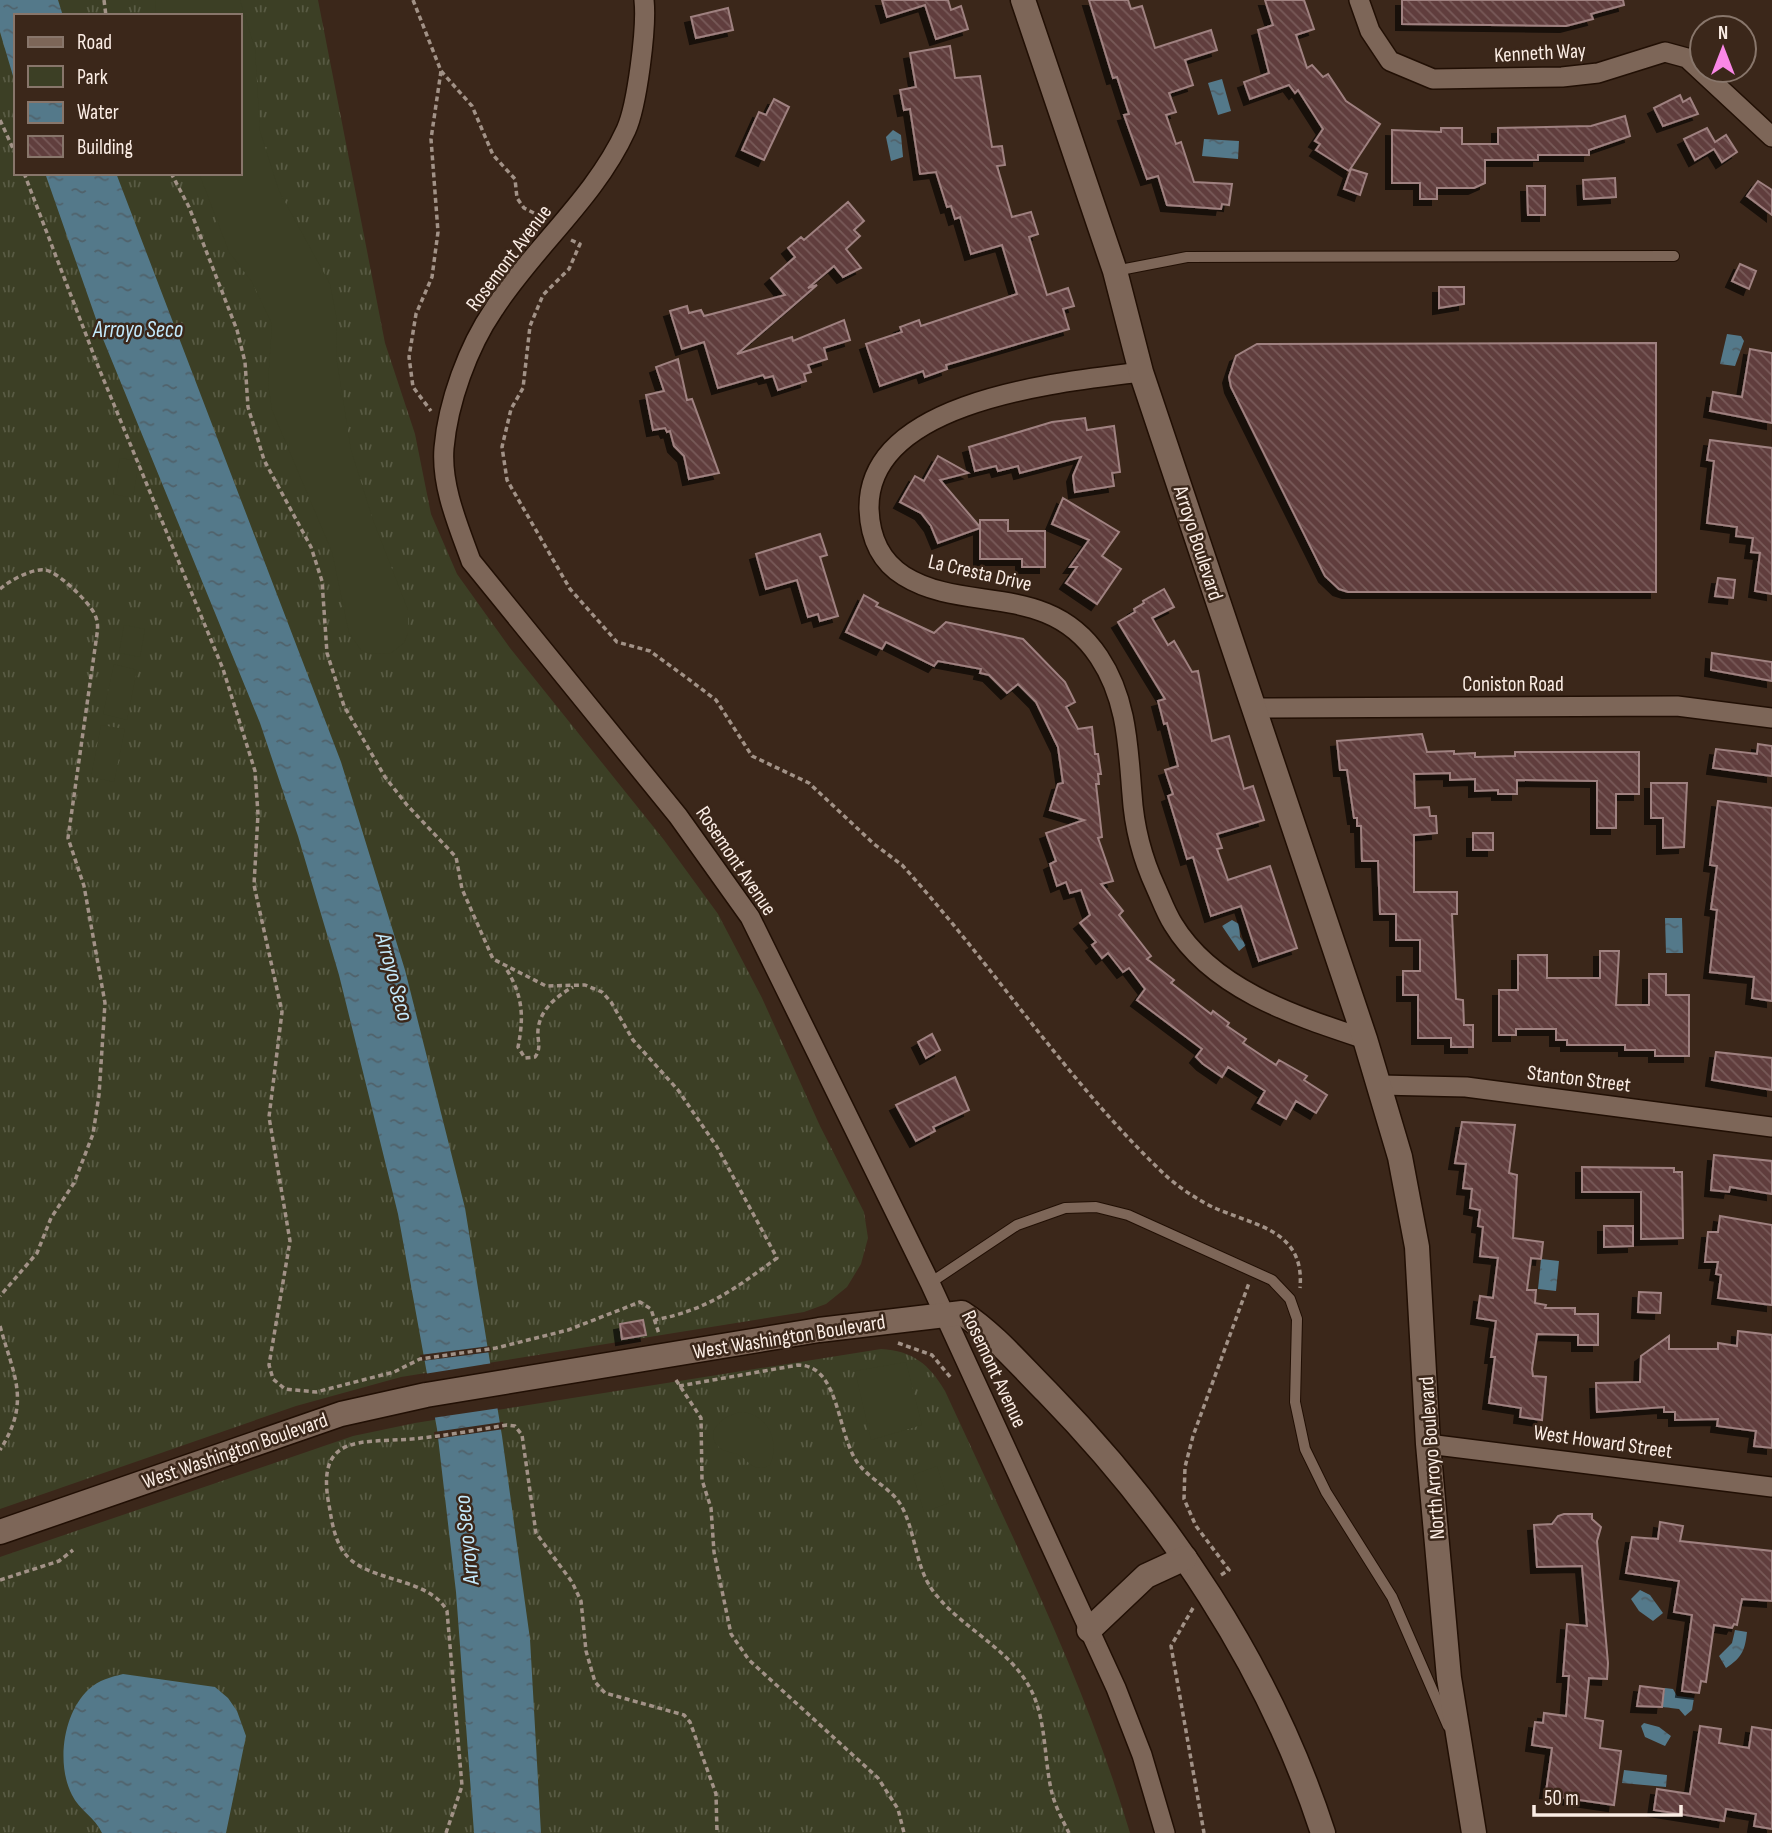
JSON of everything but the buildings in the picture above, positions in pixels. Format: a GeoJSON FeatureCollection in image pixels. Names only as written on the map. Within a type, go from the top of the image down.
{"type":"FeatureCollection","features":[{"type":"Feature","properties":{"kind":"street","name":"Rosemont Avenue"},"geometry":{"type":"LineString","coordinates":[[644,0],[646,25],[627,129],[595,181],[493,309],[466,367],[444,449],[446,476],[454,514],[471,561],[678,816],[750,917],[930,1283],[1089,1630],[1142,1755],[1165,1833]]}},
{"type":"Feature","properties":{"kind":"street","name":"Arroyo Boulevard"},"geometry":{"type":"LineString","coordinates":[[1023,0],[1115,271],[1141,372],[1380,1085]]}},
{"type":"Feature","properties":{"kind":"street","name":"Kenneth Way"},"geometry":{"type":"LineString","coordinates":[[1359,0],[1370,31],[1390,61],[1433,79],[1574,76],[1598,73],[1665,52],[1687,58],[1772,137]]}},
{"type":"Feature","properties":{"kind":"street","name":"La Cresta Drive"},"geometry":{"type":"LineString","coordinates":[[1141,372],[1005,393],[966,405],[931,421],[885,458],[874,475],[869,509],[875,545],[887,564],[906,577],[934,589],[1025,606],[1053,617],[1079,634],[1104,665],[1120,700],[1130,754],[1132,796],[1139,843],[1173,924],[1195,953],[1226,978],[1270,1004],[1365,1039]]}},
{"type":"Feature","properties":{"kind":"street","name":"Coniston Road"},"geometry":{"type":"LineString","coordinates":[[1253,708],[1677,706],[1772,718]]}},
{"type":"Feature","properties":{"kind":"street","name":"Stanton Street"},"geometry":{"type":"LineString","coordinates":[[1380,1085],[1466,1087],[1772,1127]]}},
{"type":"Feature","properties":{"kind":"street","name":"North Arroyo Boulevard"},"geometry":{"type":"LineString","coordinates":[[1380,1085],[1400,1157],[1418,1247],[1428,1444],[1448,1678],[1474,1833]]}},
{"type":"Feature","properties":{"kind":"street","name":"West Washington Boulevard"},"geometry":{"type":"LineString","coordinates":[[0,1532],[341,1414],[426,1395],[819,1330],[962,1313],[1002,1347],[1130,1484],[1208,1589],[1268,1697],[1322,1833]]}},
{"type":"Feature","properties":{"kind":"street","name":"West Howard Street"},"geometry":{"type":"LineString","coordinates":[[1428,1444],[1495,1450],[1772,1487]]}},
{"type":"Feature","properties":{"kind":"street"},"geometry":{"type":"LineString","coordinates":[[1089,1630],[1146,1576],[1185,1558]]}},
{"type":"Feature","properties":{"kind":"lane"},"geometry":{"type":"LineString","coordinates":[[1115,271],[1187,257],[1674,256]]}},
{"type":"Feature","properties":{"kind":"lane"},"geometry":{"type":"LineString","coordinates":[[930,1283],[1017,1224],[1065,1208],[1097,1207],[1128,1215],[1272,1280],[1290,1299],[1297,1319],[1295,1402],[1305,1449],[1326,1492],[1392,1597],[1428,1685],[1458,1745]]}},
{"type":"Feature","properties":{"kind":"path"},"geometry":{"type":"LineString","coordinates":[[413,0],[442,71],[472,106],[493,156],[509,169],[515,179],[517,198],[524,208],[544,218]]}},
{"type":"Feature","properties":{"kind":"path"},"geometry":{"type":"LineString","coordinates":[[442,71],[431,139],[438,232],[432,277],[416,314],[409,357],[413,387],[426,407],[449,425]]}},
{"type":"Feature","properties":{"kind":"path"},"geometry":{"type":"LineString","coordinates":[[0,120],[14,151]]}},
{"type":"Feature","properties":{"kind":"path"},"geometry":{"type":"LineString","coordinates":[[25,175],[167,538],[223,669],[255,771],[258,814],[254,885],[282,1012],[269,1117],[290,1241],[269,1371],[285,1390],[305,1393],[394,1372],[420,1359],[496,1348],[584,1326],[640,1302],[649,1306],[660,1336]]}},
{"type":"Feature","properties":{"kind":"path"},"geometry":{"type":"LineString","coordinates":[[172,175],[189,207],[237,330],[245,362],[248,407],[264,460],[311,547],[322,581],[327,653],[344,706],[385,777],[407,805],[456,857],[462,888],[493,959],[506,968],[546,986],[585,985],[602,992],[648,1060],[678,1090],[717,1147],[777,1258],[713,1304],[686,1314],[655,1320]]}},
{"type":"Feature","properties":{"kind":"path"},"geometry":{"type":"LineString","coordinates":[[569,239],[580,244],[569,269],[543,295],[530,326],[523,388],[511,409],[502,447],[507,480],[570,589],[617,642],[650,650],[716,700],[752,756],[809,783],[874,844],[902,865],[1090,1095],[1130,1141],[1173,1182],[1214,1208],[1278,1233],[1288,1244],[1301,1279],[1300,1290],[1290,1299]]}},
{"type":"Feature","properties":{"kind":"path"},"geometry":{"type":"LineString","coordinates":[[0,589],[31,572],[45,570],[57,576],[87,603],[96,617],[97,634],[85,701],[68,838],[86,893],[103,983],[106,1022],[97,1108],[86,1159],[51,1218],[37,1253],[0,1296]]}},
{"type":"Feature","properties":{"kind":"path"},"geometry":{"type":"LineString","coordinates":[[506,968],[520,994],[523,1010],[518,1047],[525,1058],[535,1057],[539,1051],[538,1031],[544,1012],[555,998],[575,986]]}},
{"type":"Feature","properties":{"kind":"path"},"geometry":{"type":"LineString","coordinates":[[1218,1578],[1229,1570],[1196,1527],[1184,1499],[1185,1467],[1193,1436],[1253,1271]]}},
{"type":"Feature","properties":{"kind":"path"},"geometry":{"type":"LineString","coordinates":[[0,1325],[20,1403],[10,1434],[0,1450]]}},
{"type":"Feature","properties":{"kind":"path"},"geometry":{"type":"LineString","coordinates":[[894,1342],[932,1355],[953,1383]]}},
{"type":"Feature","properties":{"kind":"path"},"geometry":{"type":"LineString","coordinates":[[679,1386],[798,1365],[813,1367],[820,1372],[835,1402],[849,1451],[902,1506],[928,1584],[937,1597],[978,1632],[1029,1685],[1037,1704],[1053,1796],[1069,1833]]}},
{"type":"Feature","properties":{"kind":"path"},"geometry":{"type":"LineString","coordinates":[[676,1380],[701,1418],[702,1480],[711,1508],[714,1552],[731,1634],[749,1660],[878,1778],[898,1809],[904,1833]]}},
{"type":"Feature","properties":{"kind":"path"},"geometry":{"type":"LineString","coordinates":[[446,1833],[462,1786],[447,1611],[414,1587],[353,1562],[334,1534],[325,1486],[330,1466],[342,1447],[371,1439],[432,1436],[507,1425],[515,1426],[522,1435],[536,1533],[567,1574],[581,1601],[586,1651],[595,1682],[605,1693],[684,1715],[690,1721],[716,1794],[717,1833]]}},
{"type":"Feature","properties":{"kind":"path"},"geometry":{"type":"LineString","coordinates":[[0,1580],[59,1561],[73,1550]]}},
{"type":"Feature","properties":{"kind":"path"},"geometry":{"type":"LineString","coordinates":[[1193,1608],[1171,1646],[1204,1833]]}},
{"type":"Feature","properties":{"kind":"green space"},"geometry":{"type":"Polygon","coordinates":[[[0,0],[318,0],[385,343],[415,434],[431,514],[457,574],[510,648],[664,840],[718,914],[762,998],[820,1126],[864,1212],[868,1238],[861,1264],[847,1287],[826,1304],[804,1312],[401,1377],[296,1406],[0,1509],[0,0]]]}},
{"type":"Feature","properties":{"kind":"green space"},"geometry":{"type":"Polygon","coordinates":[[[156,0],[240,0],[255,49],[260,131],[279,191],[330,284],[336,315],[337,362],[351,450],[373,520],[408,610],[408,633],[404,643],[391,653],[369,654],[361,650],[349,633],[332,552],[272,410],[268,383],[272,324],[252,282],[229,252],[200,175],[242,175],[242,14],[155,14],[156,0]]]}},
{"type":"Feature","properties":{"kind":"green space"},"geometry":{"type":"Polygon","coordinates":[[[120,458],[139,461],[133,498],[113,494],[120,458]]]}},
{"type":"Feature","properties":{"kind":"green space"},"geometry":{"type":"Polygon","coordinates":[[[124,625],[145,629],[140,657],[119,653],[124,625]]]}},
{"type":"Feature","properties":{"kind":"green space"},"geometry":{"type":"Polygon","coordinates":[[[114,664],[137,670],[127,720],[103,714],[114,664]]]}},
{"type":"Feature","properties":{"kind":"green space"},"geometry":{"type":"Polygon","coordinates":[[[101,725],[125,729],[114,782],[91,777],[101,725]]]}},
{"type":"Feature","properties":{"kind":"green space"},"geometry":{"type":"Polygon","coordinates":[[[881,1349],[902,1353],[919,1361],[933,1373],[945,1391],[1069,1664],[1112,1776],[1130,1833],[0,1833],[0,1557],[353,1436],[415,1423],[881,1349]]]}},
{"type":"Feature","properties":{"kind":"green space"},"geometry":{"type":"Polygon","coordinates":[[[906,1362],[922,1425],[871,1440],[855,1371],[906,1362]]]}},
{"type":"Feature","properties":{"kind":"green space"},"geometry":{"type":"Polygon","coordinates":[[[744,1412],[760,1419],[770,1432],[774,1448],[770,1465],[761,1468],[754,1466],[739,1455],[722,1450],[715,1442],[713,1435],[719,1424],[731,1415],[744,1412]]]}},
{"type":"Feature","properties":{"kind":"green space"},"geometry":{"type":"Polygon","coordinates":[[[937,1466],[949,1503],[924,1512],[913,1475],[937,1466]]]}},
{"type":"Feature","properties":{"kind":"water"},"geometry":{"type":"Polygon","coordinates":[[[0,0],[58,0],[62,14],[14,14],[14,79],[0,32],[0,0]]]}},
{"type":"Feature","properties":{"kind":"water"},"geometry":{"type":"Polygon","coordinates":[[[1222,79],[1231,111],[1218,115],[1208,83],[1222,79]]]}},
{"type":"Feature","properties":{"kind":"water"},"geometry":{"type":"Polygon","coordinates":[[[893,130],[901,135],[903,157],[891,161],[886,137],[893,130]]]}},
{"type":"Feature","properties":{"kind":"water"},"geometry":{"type":"Polygon","coordinates":[[[1204,139],[1239,141],[1238,159],[1202,156],[1204,139]]]}},
{"type":"Feature","properties":{"kind":"water","name":"Arroyo Seco"},"geometry":{"type":"Polygon","coordinates":[[[46,175],[117,175],[341,762],[405,970],[465,1208],[502,1436],[530,1639],[541,1833],[474,1833],[456,1592],[437,1429],[398,1214],[339,975],[298,836],[260,723],[103,339],[46,175]]]}},
{"type":"Feature","properties":{"kind":"water"},"geometry":{"type":"Polygon","coordinates":[[[1727,334],[1741,336],[1744,341],[1735,366],[1720,364],[1727,334]]]}},
{"type":"Feature","properties":{"kind":"water"},"geometry":{"type":"Polygon","coordinates":[[[1665,918],[1682,918],[1683,953],[1666,953],[1665,918]]]}},
{"type":"Feature","properties":{"kind":"water"},"geometry":{"type":"Polygon","coordinates":[[[1232,920],[1239,924],[1240,937],[1246,945],[1239,951],[1222,926],[1232,920]]]}},
{"type":"Feature","properties":{"kind":"water"},"geometry":{"type":"Polygon","coordinates":[[[1541,1259],[1559,1261],[1556,1291],[1538,1289],[1541,1259]]]}},
{"type":"Feature","properties":{"kind":"water"},"geometry":{"type":"Polygon","coordinates":[[[1640,1590],[1650,1595],[1663,1613],[1653,1621],[1639,1611],[1631,1599],[1640,1590]]]}},
{"type":"Feature","properties":{"kind":"water"},"geometry":{"type":"Polygon","coordinates":[[[1735,1630],[1747,1632],[1745,1643],[1740,1656],[1726,1668],[1719,1656],[1732,1643],[1735,1630]]]}},
{"type":"Feature","properties":{"kind":"water"},"geometry":{"type":"Polygon","coordinates":[[[123,1674],[215,1687],[228,1698],[237,1711],[246,1736],[226,1833],[102,1833],[75,1800],[67,1783],[63,1754],[73,1711],[93,1686],[123,1674]]]}},
{"type":"Feature","properties":{"kind":"water"},"geometry":{"type":"Polygon","coordinates":[[[1665,1688],[1673,1689],[1677,1696],[1694,1698],[1692,1710],[1685,1716],[1679,1709],[1662,1707],[1665,1688]]]}},
{"type":"Feature","properties":{"kind":"water"},"geometry":{"type":"Polygon","coordinates":[[[1644,1723],[1659,1727],[1671,1736],[1665,1746],[1645,1737],[1641,1726],[1644,1723]]]}},
{"type":"Feature","properties":{"kind":"water"},"geometry":{"type":"Polygon","coordinates":[[[1624,1770],[1667,1775],[1666,1787],[1622,1783],[1624,1770]]]}},
{"type":"Feature","properties":{"kind":"pier"},"geometry":{"type":"Polygon","coordinates":[[[490,1346],[491,1352],[422,1361],[420,1355],[490,1346]]]}},
{"type":"Feature","properties":{"kind":"pier"},"geometry":{"type":"Polygon","coordinates":[[[493,1363],[500,1408],[432,1418],[424,1374],[493,1363]]]}},
{"type":"Feature","properties":{"kind":"pier"},"geometry":{"type":"Polygon","coordinates":[[[503,1422],[504,1429],[435,1439],[434,1432],[503,1422]]]}}]}
